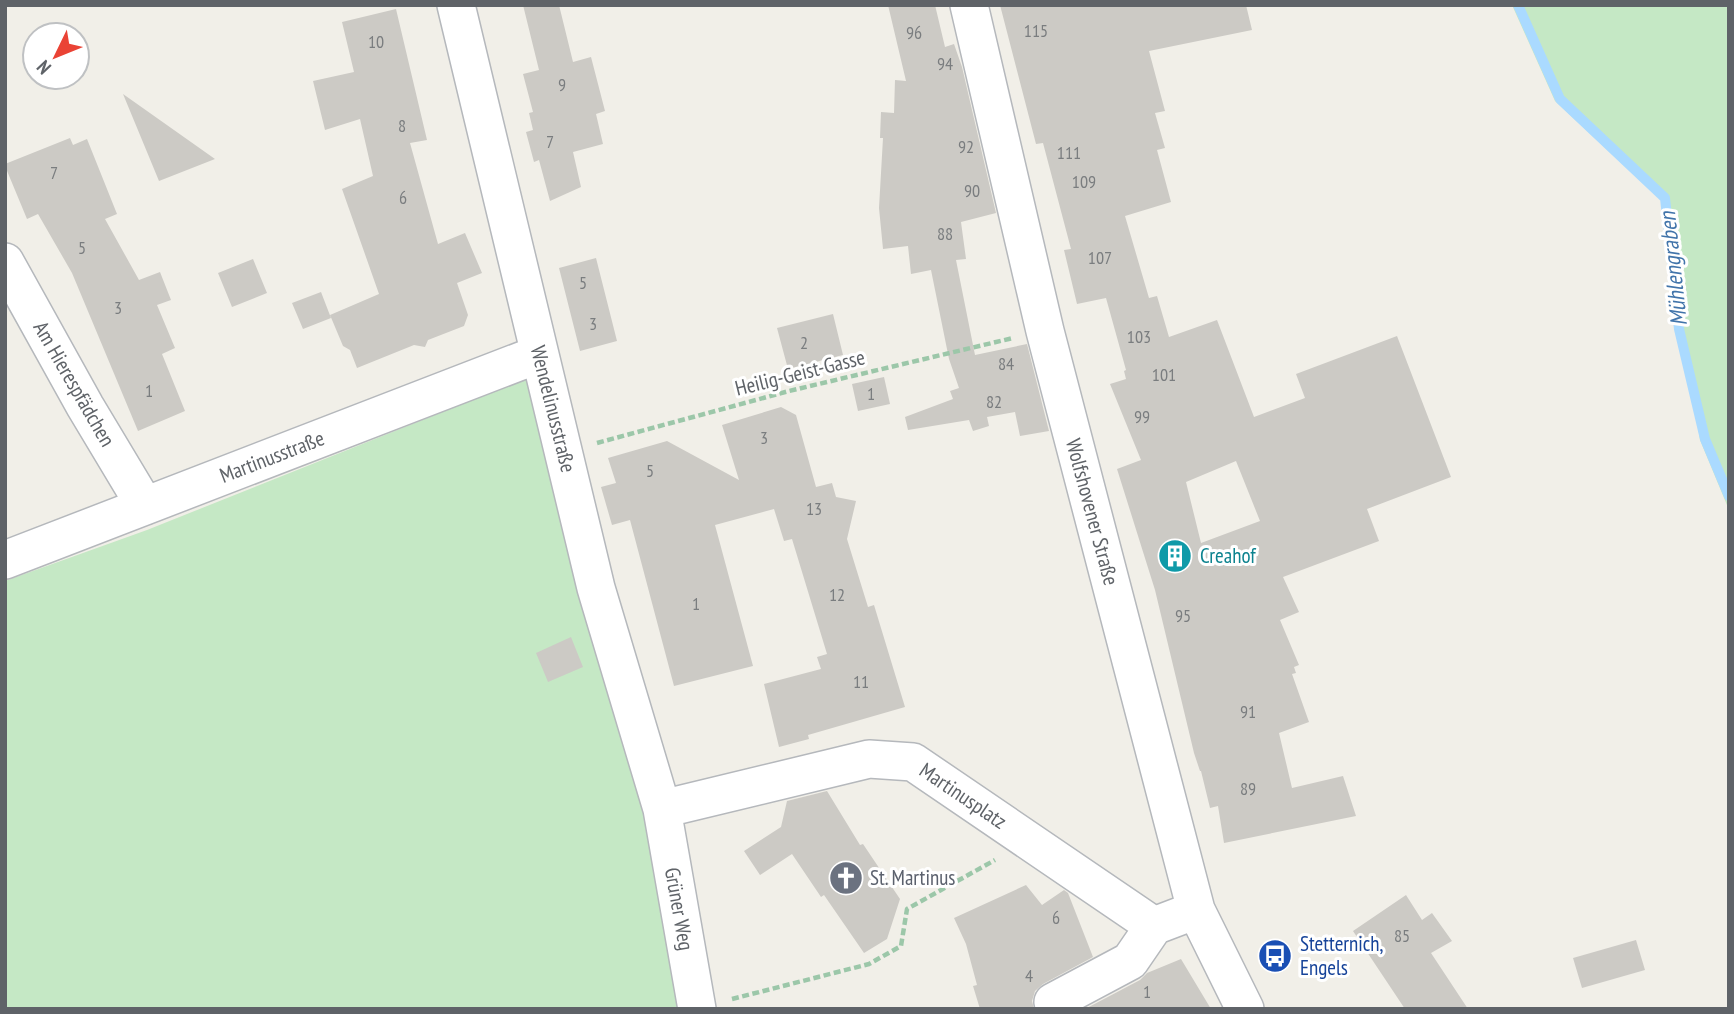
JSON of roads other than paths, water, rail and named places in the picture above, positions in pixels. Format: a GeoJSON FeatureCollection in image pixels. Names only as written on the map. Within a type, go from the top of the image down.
{"type":"FeatureCollection","features":[{"type":"Feature","properties":{"kind":"street","name":"Wendelinusstraße"},"geometry":{"type":"LineString","coordinates":[[456,5],[596,588],[662,809]]}},
{"type":"Feature","properties":{"kind":"street","name":"Wolfshovener Straße"},"geometry":{"type":"LineString","coordinates":[[970,5],[1045,331],[1196,911],[1245,1009]]}},
{"type":"Feature","properties":{"kind":"street","name":"Am Hierespfädchen"},"geometry":{"type":"LineString","coordinates":[[5,262],[85,406],[145,506]]}},
{"type":"Feature","properties":{"kind":"street","name":"Martinusstraße"},"geometry":{"type":"LineString","coordinates":[[5,560],[540,354]]}},
{"type":"Feature","properties":{"kind":"street","name":"Martinusplatz"},"geometry":{"type":"LineString","coordinates":[[662,809],[869,759],[913,762],[1154,926]]}},
{"type":"Feature","properties":{"kind":"street","name":"Grüner Weg"},"geometry":{"type":"LineString","coordinates":[[662,809],[697,1008]]}},
{"type":"Feature","properties":{"kind":"street"},"geometry":{"type":"LineString","coordinates":[[1053,1002],[1130,961],[1154,926],[1196,911]]}},
{"type":"Feature","properties":{"kind":"waterway","name":"Mühlengraben"},"geometry":{"type":"LineString","coordinates":[[1518,5],[1560,99],[1665,198],[1679,329],[1705,439],[1729,496]]}},
{"type":"Feature","properties":{"kind":"place","name":"Creahof"},"geometry":{"type":"Point","coordinates":[1175,556]}},
{"type":"Feature","properties":{"kind":"place","name":"St. Martinus"},"geometry":{"type":"Point","coordinates":[846,878]}},
{"type":"Feature","properties":{"kind":"place","name":"Stetternich, Engels"},"geometry":{"type":"Point","coordinates":[1275,956]}}]}
